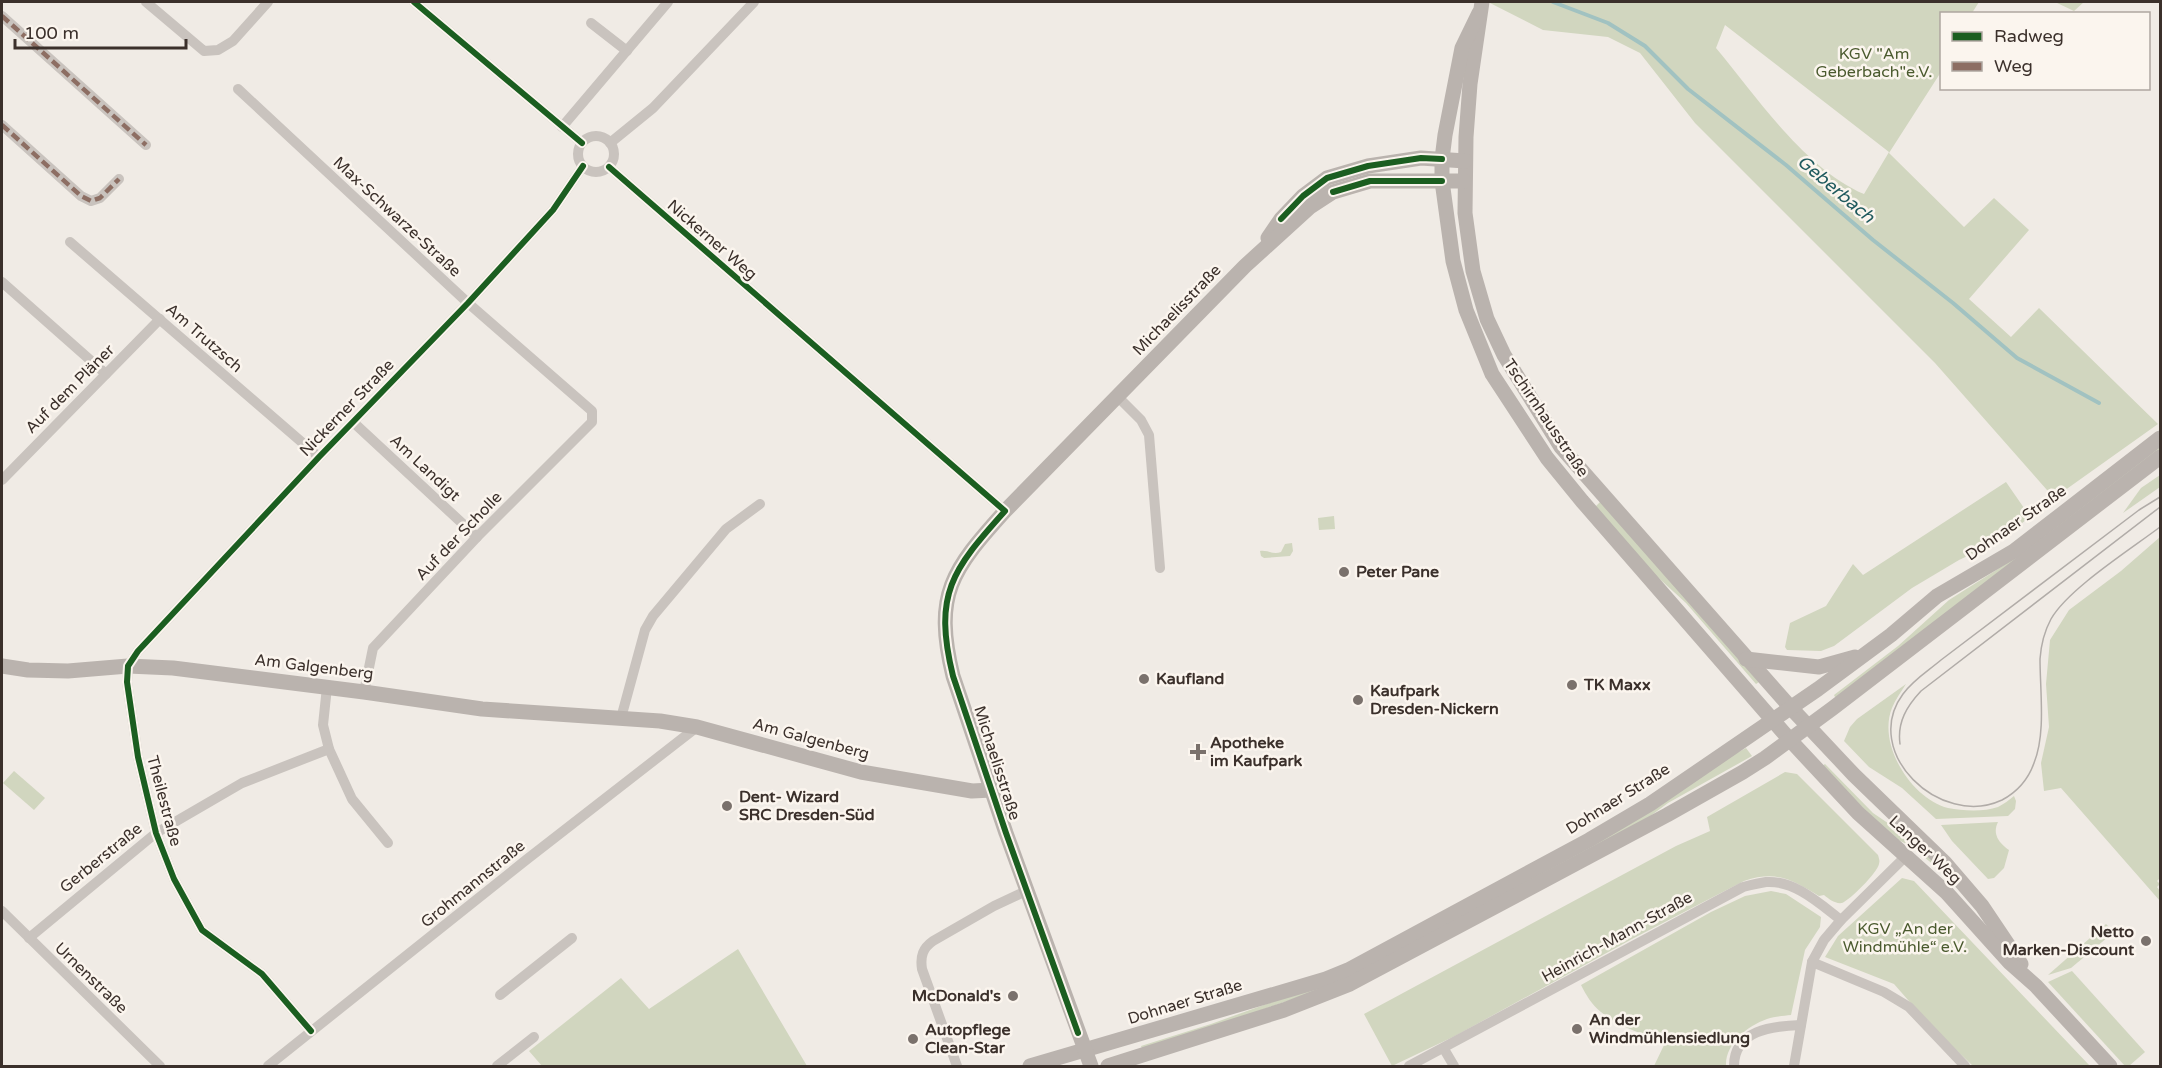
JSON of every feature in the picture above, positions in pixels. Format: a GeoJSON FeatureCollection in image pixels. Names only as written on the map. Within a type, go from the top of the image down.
{"type":"FeatureCollection","features":[{"type":"Feature","properties":{"kind":"main road","name":"Tschirnhausstraße"},"geometry":{"type":"LineString","coordinates":[[1481,7],[1462,48],[1442,159],[1442,181],[1453,261],[1463,300],[1492,374],[1547,458],[1582,501],[1790,740]]}},
{"type":"Feature","properties":{"kind":"main road","name":"Tschirnhausstraße"},"geometry":{"type":"LineString","coordinates":[[1481,7],[1470,84],[1464,181],[1473,271],[1487,319],[1504,355],[1561,447],[1808,727]]}},
{"type":"Feature","properties":{"kind":"main road","name":"Michaelisstraße"},"geometry":{"type":"LineString","coordinates":[[1260,251],[1281,219],[1303,196],[1327,178],[1368,166],[1421,158],[1465,161]]}},
{"type":"Feature","properties":{"kind":"main road","name":"Michaelisstraße"},"geometry":{"type":"LineString","coordinates":[[1091,1066],[1026,891],[953,676],[947,651],[945,624],[951,585],[971,549],[1005,511],[1260,251],[1310,207],[1333,192],[1355,184],[1377,181],[1464,181]]}},
{"type":"Feature","properties":{"kind":"main road","name":"Dohnaer Straße"},"geometry":{"type":"LineString","coordinates":[[1030,1066],[1326,979],[1348,970],[1627,819],[1773,721],[1918,614],[1937,596],[2014,551],[2160,438]]}},
{"type":"Feature","properties":{"kind":"main road","name":"Dohnaer Straße"},"geometry":{"type":"LineString","coordinates":[[1108,1066],[1284,1010],[1350,984],[1743,772],[1808,727],[2160,457]]}},
{"type":"Feature","properties":{"kind":"main road"},"geometry":{"type":"LineString","coordinates":[[1746,659],[1819,667],[1861,656]]}},
{"type":"Feature","properties":{"kind":"main road","name":"Am Galgenberg"},"geometry":{"type":"LineString","coordinates":[[2,666],[28,670],[68,671],[128,666],[173,668],[504,711],[621,718],[697,727],[861,772],[972,791],[992,790]]}},
{"type":"Feature","properties":{"kind":"main road","name":"Langer Weg"},"geometry":{"type":"LineString","coordinates":[[1808,727],[1961,880],[1982,906],[2036,986]]}},
{"type":"Feature","properties":{"kind":"main road","name":"Langer Weg"},"geometry":{"type":"LineString","coordinates":[[1790,740],[1836,791],[1947,892],[2010,963],[2036,986],[2110,1066]]}},
{"type":"Feature","properties":{"kind":"street"},"geometry":{"type":"LineString","coordinates":[[146,2],[204,51],[218,50],[233,41],[268,2]]}},
{"type":"Feature","properties":{"kind":"street"},"geometry":{"type":"LineString","coordinates":[[562,127],[668,2]]}},
{"type":"Feature","properties":{"kind":"street"},"geometry":{"type":"LineString","coordinates":[[610,143],[653,108],[754,2]]}},
{"type":"Feature","properties":{"kind":"street"},"geometry":{"type":"LineString","coordinates":[[418,3],[582,144]]}},
{"type":"Feature","properties":{"kind":"street"},"geometry":{"type":"LineString","coordinates":[[2,16],[146,145]]}},
{"type":"Feature","properties":{"kind":"street"},"geometry":{"type":"LineString","coordinates":[[591,23],[627,51]]}},
{"type":"Feature","properties":{"kind":"street","name":"Max-Schwarze-Straße"},"geometry":{"type":"LineString","coordinates":[[238,89],[468,303],[592,411]]}},
{"type":"Feature","properties":{"kind":"street"},"geometry":{"type":"LineString","coordinates":[[2,125],[81,196],[91,201],[100,198],[119,179]]}},
{"type":"Feature","properties":{"kind":"street"},"geometry":{"type":"LineString","coordinates":[[592,136],[603,138],[610,143],[613,149],[613,160],[609,167],[595,172],[583,166],[579,159],[582,144],[592,136]]}},
{"type":"Feature","properties":{"kind":"street","name":"Nickerner Straße"},"geometry":{"type":"LineString","coordinates":[[128,666],[138,651],[352,422],[468,303],[553,210],[583,166]]}},
{"type":"Feature","properties":{"kind":"street","name":"Nickerner Weg"},"geometry":{"type":"LineString","coordinates":[[609,167],[1005,511]]}},
{"type":"Feature","properties":{"kind":"street","name":"Am Trutzsch"},"geometry":{"type":"LineString","coordinates":[[70,242],[319,457]]}},
{"type":"Feature","properties":{"kind":"street"},"geometry":{"type":"LineString","coordinates":[[2,282],[106,374]]}},
{"type":"Feature","properties":{"kind":"street","name":"Auf dem Pläner"},"geometry":{"type":"LineString","coordinates":[[2,480],[160,319]]}},
{"type":"Feature","properties":{"kind":"street"},"geometry":{"type":"LineString","coordinates":[[1118,397],[1141,420],[1149,435],[1160,568]]}},
{"type":"Feature","properties":{"kind":"street","name":"Auf der Scholle"},"geometry":{"type":"LineString","coordinates":[[364,692],[373,648],[477,537],[592,422],[592,411]]}},
{"type":"Feature","properties":{"kind":"street","name":"Am Landigt"},"geometry":{"type":"LineString","coordinates":[[352,422],[477,537]]}},
{"type":"Feature","properties":{"kind":"street"},"geometry":{"type":"LineString","coordinates":[[621,718],[645,630],[653,616],[726,529],[760,504]]}},
{"type":"Feature","properties":{"kind":"street","name":"Theilestraße"},"geometry":{"type":"LineString","coordinates":[[128,666],[127,682],[138,757],[156,833],[174,879],[202,930],[262,974],[311,1031]]}},
{"type":"Feature","properties":{"kind":"street"},"geometry":{"type":"LineString","coordinates":[[327,687],[323,725],[329,749],[352,798],[388,843]]}},
{"type":"Feature","properties":{"kind":"street","name":"Grohmannstraße"},"geometry":{"type":"LineString","coordinates":[[268,1066],[697,727]]}},
{"type":"Feature","properties":{"kind":"street","name":"Gerberstraße"},"geometry":{"type":"LineString","coordinates":[[29,938],[156,833],[242,783],[329,749]]}},
{"type":"Feature","properties":{"kind":"street"},"geometry":{"type":"LineString","coordinates":[[1794,1066],[1812,962],[1824,940],[1841,920],[1906,856]]}},
{"type":"Feature","properties":{"kind":"street","name":"Heinrich-Mann-Straße"},"geometry":{"type":"LineString","coordinates":[[1409,1066],[1743,887],[1768,882],[1791,886],[1841,920]]}},
{"type":"Feature","properties":{"kind":"street"},"geometry":{"type":"LineString","coordinates":[[957,1066],[922,969],[922,953],[933,941],[994,906],[1026,891]]}},
{"type":"Feature","properties":{"kind":"street","name":"Urnenstraße"},"geometry":{"type":"LineString","coordinates":[[2,911],[160,1066]]}},
{"type":"Feature","properties":{"kind":"street"},"geometry":{"type":"LineString","coordinates":[[500,996],[572,938]]}},
{"type":"Feature","properties":{"kind":"street"},"geometry":{"type":"LineString","coordinates":[[1812,962],[1884,992],[1909,1007],[1965,1066]]}},
{"type":"Feature","properties":{"kind":"street"},"geometry":{"type":"LineString","coordinates":[[1734,1066],[1734,1056],[1744,1040],[1761,1029],[1801,1025]]}},
{"type":"Feature","properties":{"kind":"street"},"geometry":{"type":"LineString","coordinates":[[497,1066],[534,1036]]}},
{"type":"Feature","properties":{"kind":"street"},"geometry":{"type":"LineString","coordinates":[[1444,1049],[1454,1066]]}},
{"type":"Feature","properties":{"kind":"green space","name":"KGV \"Am Geberbach\"e.V."},"geometry":{"type":"Polygon","coordinates":[[[1488,2],[1979,2],[1973,12],[1940,12],[1940,74],[1889,153],[1964,227],[1994,198],[2029,230],[1969,299],[2011,337],[2039,308],[2158,424],[2054,498],[1935,363],[1695,123],[1640,53],[1608,37],[1543,30],[1488,2]],[[1725,25],[1716,48],[1765,109],[1821,167],[1864,194],[1889,152],[1725,25]]]}},
{"type":"Feature","properties":{"kind":"green space"},"geometry":{"type":"Polygon","coordinates":[[[2055,2],[2084,2],[2074,11],[2055,2]]]}},
{"type":"Feature","properties":{"kind":"green space"},"geometry":{"type":"Polygon","coordinates":[[[2160,447],[2160,451],[1836,699],[1834,695],[1898,646],[1949,600],[2020,555],[2160,447]]]}},
{"type":"Feature","properties":{"kind":"green space"},"geometry":{"type":"Polygon","coordinates":[[[2160,475],[2160,487],[2123,513],[2141,488],[2160,475]]]}},
{"type":"Feature","properties":{"kind":"green space"},"geometry":{"type":"Polygon","coordinates":[[[2006,482],[2024,508],[2026,520],[1999,541],[1959,560],[1912,588],[1834,646],[1821,651],[1787,650],[1785,647],[1790,623],[1826,606],[1853,564],[1863,575],[2006,482]]]}},
{"type":"Feature","properties":{"kind":"green space"},"geometry":{"type":"Polygon","coordinates":[[[1602,500],[1759,682],[1756,684],[1686,603],[1652,572],[1595,507],[1602,500]]]}},
{"type":"Feature","properties":{"kind":"green space"},"geometry":{"type":"Polygon","coordinates":[[[1334,516],[1335,529],[1319,530],[1318,518],[1334,516]]]}},
{"type":"Feature","properties":{"kind":"green space"},"geometry":{"type":"Polygon","coordinates":[[[2160,537],[2160,878],[2157,881],[2160,884],[2157,887],[2160,891],[2160,901],[2061,788],[2044,791],[2041,763],[2049,727],[2046,684],[2050,640],[2069,610],[2121,571],[2160,537]]]}},
{"type":"Feature","properties":{"kind":"green space"},"geometry":{"type":"Polygon","coordinates":[[[1292,543],[1293,551],[1290,556],[1264,558],[1261,556],[1260,551],[1278,553],[1285,544],[1292,543]]]}},
{"type":"Feature","properties":{"kind":"green space"},"geometry":{"type":"Polygon","coordinates":[[[1906,684],[1892,708],[1889,738],[1901,768],[1911,782],[1935,803],[1954,809],[1992,809],[2014,796],[2015,809],[2008,816],[1936,819],[1902,788],[1869,767],[1844,741],[1850,727],[1857,719],[1906,684]]]}},
{"type":"Feature","properties":{"kind":"green space"},"geometry":{"type":"Polygon","coordinates":[[[1746,748],[1752,756],[1668,803],[1641,823],[1351,979],[1143,1051],[1141,1046],[1283,998],[1746,748]]]}},
{"type":"Feature","properties":{"kind":"green space"},"geometry":{"type":"Polygon","coordinates":[[[1825,764],[1873,813],[1904,834],[1938,863],[1935,866],[1911,846],[1894,838],[1821,767],[1825,764]]]}},
{"type":"Feature","properties":{"kind":"green space"},"geometry":{"type":"Polygon","coordinates":[[[14,771],[45,798],[34,810],[3,783],[14,771]]]}},
{"type":"Feature","properties":{"kind":"green space"},"geometry":{"type":"Polygon","coordinates":[[[1785,772],[1797,774],[1878,855],[1879,864],[1874,873],[1846,901],[1835,902],[1784,878],[1766,876],[1744,881],[1632,939],[1455,1036],[1392,1066],[1364,1014],[1676,846],[1710,831],[1707,817],[1785,772]]]}},
{"type":"Feature","properties":{"kind":"green space"},"geometry":{"type":"Polygon","coordinates":[[[1998,822],[1996,834],[2009,850],[2004,868],[1994,878],[1988,879],[1952,841],[1941,825],[1998,822]]]}},
{"type":"Feature","properties":{"kind":"green space","name":"KGV „An der Windmühle“ e.V."},"geometry":{"type":"Polygon","coordinates":[[[1902,878],[1914,881],[2090,1066],[1973,1066],[1929,1024],[1894,984],[1825,957],[1838,936],[1902,878]]]}},
{"type":"Feature","properties":{"kind":"green space"},"geometry":{"type":"Polygon","coordinates":[[[1771,891],[1786,894],[1821,917],[1820,927],[1805,950],[1791,1015],[1767,1019],[1745,1031],[1729,1050],[1726,1066],[1654,1066],[1665,1043],[1623,1026],[1608,1017],[1592,1003],[1581,985],[1711,912],[1745,896],[1771,891]]]}},
{"type":"Feature","properties":{"kind":"green space"},"geometry":{"type":"Polygon","coordinates":[[[2106,924],[2109,927],[2108,937],[2071,968],[2048,975],[2106,924]]]}},
{"type":"Feature","properties":{"kind":"green space"},"geometry":{"type":"Polygon","coordinates":[[[738,949],[807,1066],[542,1066],[529,1051],[621,978],[649,1009],[738,949]]]}},
{"type":"Feature","properties":{"kind":"green space"},"geometry":{"type":"Polygon","coordinates":[[[2072,971],[2145,1052],[2129,1066],[2125,1066],[2048,982],[2072,971]]]}},
{"type":"Feature","properties":{"kind":"waterway","name":"Geberbach"},"geometry":{"type":"LineString","coordinates":[[1553,2],[1608,23],[1645,46],[1688,89],[1786,165],[2017,358],[2099,403]]}},
{"type":"Feature","properties":{"kind":"tram line"},"geometry":{"type":"LineString","coordinates":[[2160,497],[2139,510],[1941,660],[1907,689],[1892,716],[1892,739],[1899,761],[1913,780],[1932,794],[1954,804],[1978,806],[2002,800],[2017,789],[2029,775],[2038,752],[2041,726],[2040,654],[2051,619],[2059,607],[2085,583],[2160,527]]}},
{"type":"Feature","properties":{"kind":"tram line"},"geometry":{"type":"LineString","coordinates":[[1900,744],[1899,736],[1904,715],[1921,691],[2160,507]]}},
{"type":"Feature","properties":{"kind":"marked path"},"geometry":{"type":"LineString","coordinates":[[2,16],[146,145]]}},
{"type":"Feature","properties":{"kind":"marked path"},"geometry":{"type":"LineString","coordinates":[[2,125],[81,196],[91,201],[100,198],[119,179]]}},
{"type":"Feature","properties":{"kind":"cycle path"},"geometry":{"type":"LineString","coordinates":[[414,2],[582,143]]}},
{"type":"Feature","properties":{"kind":"cycle path"},"geometry":{"type":"LineString","coordinates":[[1281,219],[1303,196],[1327,178],[1368,166],[1421,158],[1442,159]]}},
{"type":"Feature","properties":{"kind":"cycle path"},"geometry":{"type":"LineString","coordinates":[[311,1031],[262,974],[202,930],[174,879],[156,833],[138,757],[127,682],[128,666],[138,651],[319,457],[468,303],[553,210],[583,166]]}},
{"type":"Feature","properties":{"kind":"cycle path"},"geometry":{"type":"LineString","coordinates":[[609,167],[1005,511],[972,550],[952,585],[945,624],[947,648],[953,676],[1006,833],[1078,1033]]}},
{"type":"Feature","properties":{"kind":"cycle path"},"geometry":{"type":"LineString","coordinates":[[1333,192],[1370,181],[1442,181]]}},
{"type":"Feature","properties":{"kind":"place","name":"Peter Pane"},"geometry":{"type":"Point","coordinates":[1344,572]}},
{"type":"Feature","properties":{"kind":"place","name":"Kaufland"},"geometry":{"type":"Point","coordinates":[1144,679]}},
{"type":"Feature","properties":{"kind":"place","name":"TK Maxx"},"geometry":{"type":"Point","coordinates":[1572,685]}},
{"type":"Feature","properties":{"kind":"place","name":"Kaufpark Dresden-Nickern"},"geometry":{"type":"Point","coordinates":[1358,700]}},
{"type":"Feature","properties":{"kind":"place","name":"Apotheke im Kaufpark"},"geometry":{"type":"Point","coordinates":[1198,752]}},
{"type":"Feature","properties":{"kind":"place","name":"Dent- Wizard SRC Dresden-Süd"},"geometry":{"type":"Point","coordinates":[727,806]}},
{"type":"Feature","properties":{"kind":"place","name":"Netto Marken-Discount"},"geometry":{"type":"Point","coordinates":[2146,941]}},
{"type":"Feature","properties":{"kind":"place","name":"McDonald's"},"geometry":{"type":"Point","coordinates":[1013,996]}},
{"type":"Feature","properties":{"kind":"place","name":"An der Windmühlensiedlung"},"geometry":{"type":"Point","coordinates":[1577,1029]}},
{"type":"Feature","properties":{"kind":"place","name":"Autopflege Clean-Star"},"geometry":{"type":"Point","coordinates":[913,1039]}}]}
